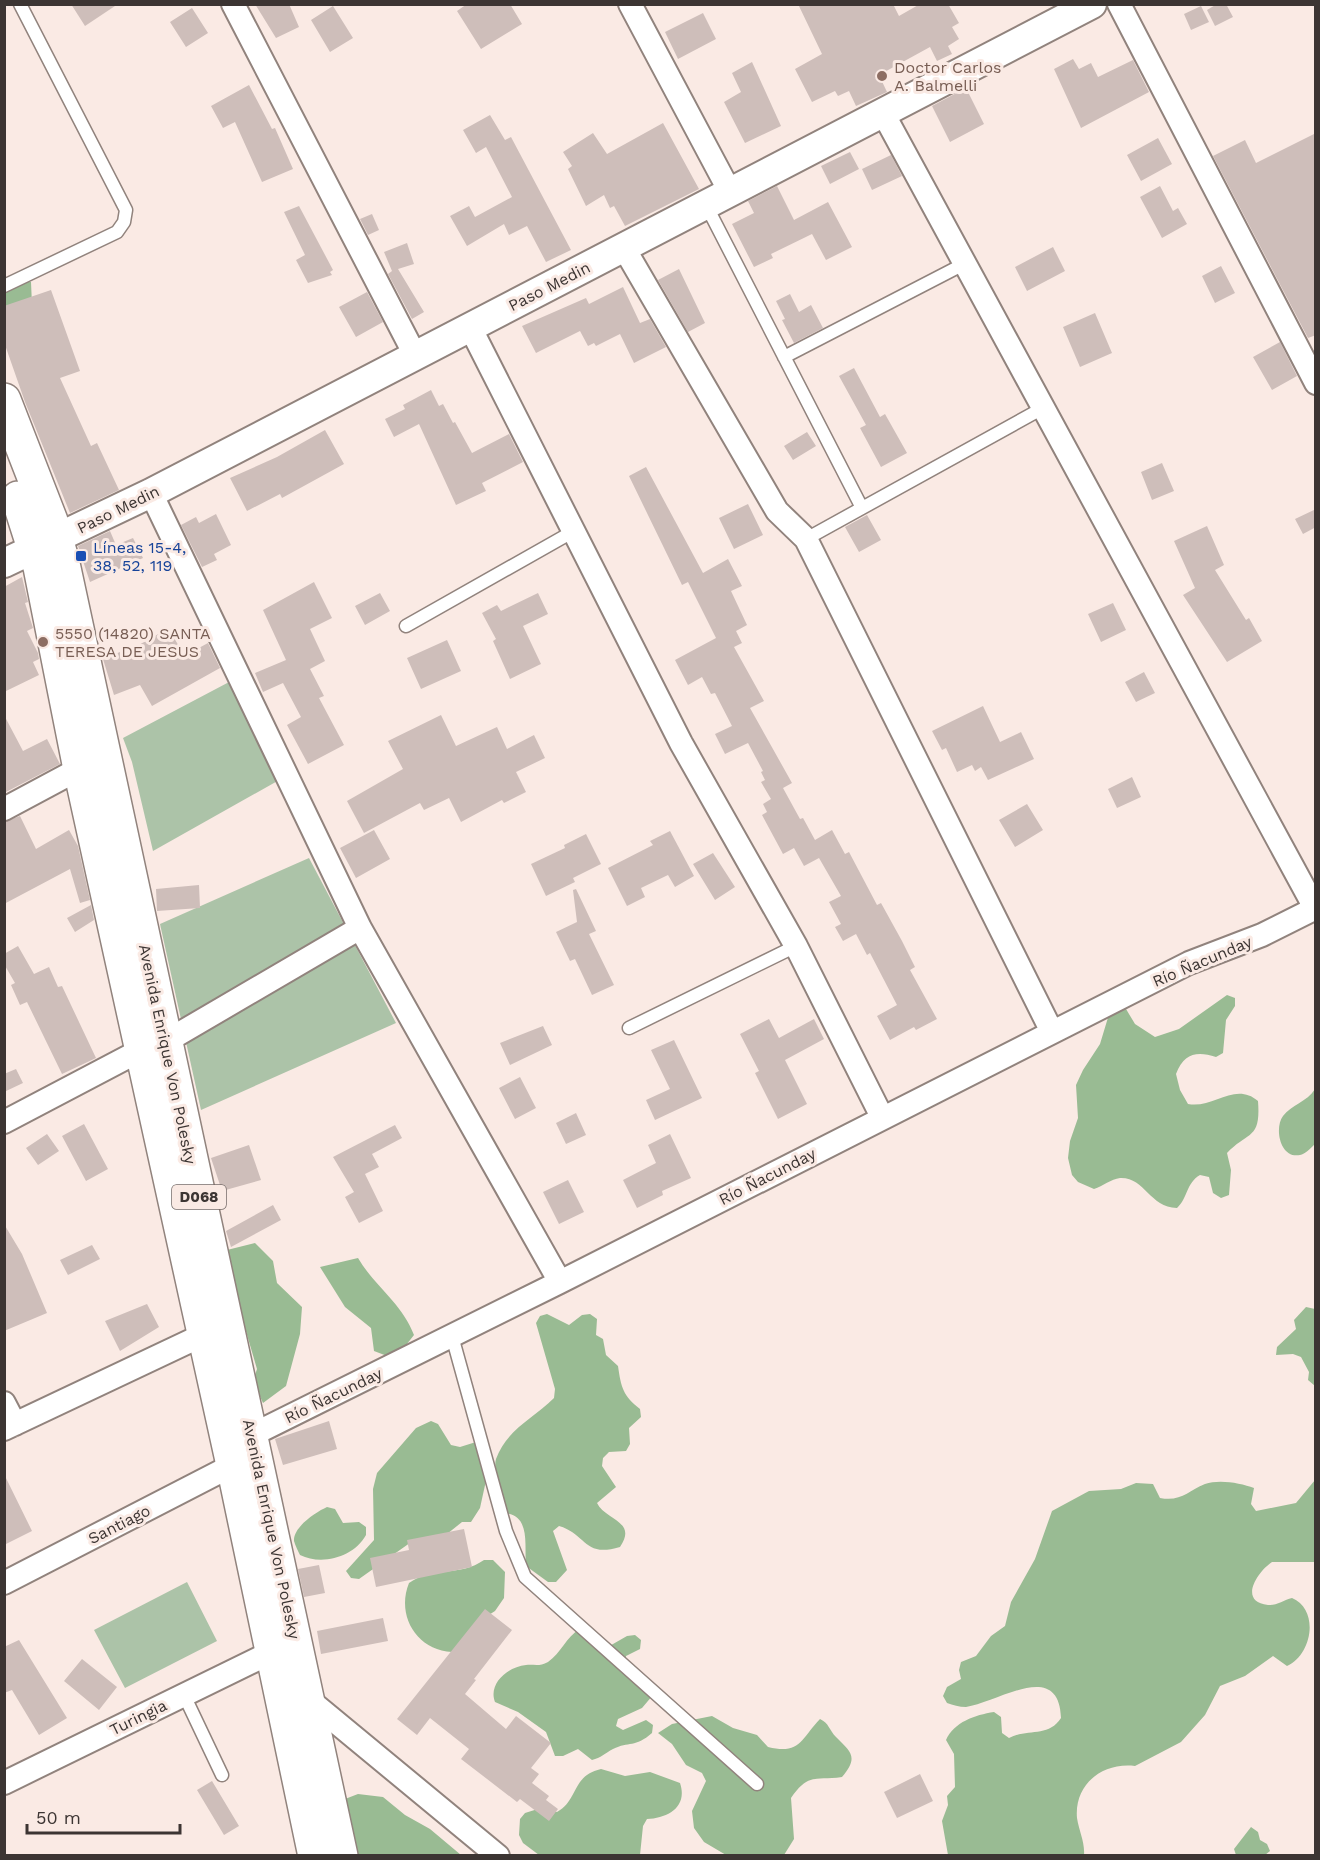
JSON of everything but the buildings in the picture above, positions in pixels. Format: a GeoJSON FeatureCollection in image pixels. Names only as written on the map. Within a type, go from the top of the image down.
{"type":"FeatureCollection","features":[{"type":"Feature","properties":{"kind":"main road","name":"Avenida Enrique Von Polesky"},"geometry":{"type":"LineString","coordinates":[[4,400],[46,543],[153,1046],[252,1435],[308,1700],[320,1849]]}},
{"type":"Feature","properties":{"kind":"main road","name":"Avenida Enrique Von Polesky"},"geometry":{"type":"LineString","coordinates":[[4,463],[46,543]]}},
{"type":"Feature","properties":{"kind":"main road","name":"Avenida Enrique Von Polesky"},"geometry":{"type":"LineString","coordinates":[[153,1046],[205,1334],[272,1652],[320,1849]]}},
{"type":"Feature","properties":{"kind":"street"},"geometry":{"type":"LineString","coordinates":[[233,4],[416,357]]}},
{"type":"Feature","properties":{"kind":"street"},"geometry":{"type":"LineString","coordinates":[[630,4],[718,199]]}},
{"type":"Feature","properties":{"kind":"street","name":"Paso Medin"},"geometry":{"type":"LineString","coordinates":[[4,563],[151,493],[416,357],[1092,4]]}},
{"type":"Feature","properties":{"kind":"street"},"geometry":{"type":"LineString","coordinates":[[1119,4],[1316,383]]}},
{"type":"Feature","properties":{"kind":"street"},"geometry":{"type":"LineString","coordinates":[[883,113],[1315,908]]}},
{"type":"Feature","properties":{"kind":"street"},"geometry":{"type":"LineString","coordinates":[[624,248],[777,512],[806,539],[1052,1032]]}},
{"type":"Feature","properties":{"kind":"street"},"geometry":{"type":"LineString","coordinates":[[470,327],[681,743],[796,946],[882,1117]]}},
{"type":"Feature","properties":{"kind":"street"},"geometry":{"type":"LineString","coordinates":[[151,493],[360,928],[560,1282]]}},
{"type":"Feature","properties":{"kind":"street"},"geometry":{"type":"LineString","coordinates":[[4,810],[91,762]]}},
{"type":"Feature","properties":{"kind":"street","name":"Río Ñacunday"},"geometry":{"type":"LineString","coordinates":[[252,1435],[560,1282],[1189,963],[1262,935],[1315,908]]}},
{"type":"Feature","properties":{"kind":"street"},"geometry":{"type":"LineString","coordinates":[[4,1122],[153,1046],[360,928]]}},
{"type":"Feature","properties":{"kind":"street"},"geometry":{"type":"LineString","coordinates":[[4,1403],[10,1427],[205,1334]]}},
{"type":"Feature","properties":{"kind":"street"},"geometry":{"type":"LineString","coordinates":[[233,1465],[252,1435]]}},
{"type":"Feature","properties":{"kind":"street","name":"Santiago"},"geometry":{"type":"LineString","coordinates":[[4,1583],[233,1465]]}},
{"type":"Feature","properties":{"kind":"street","name":"Turingia"},"geometry":{"type":"LineString","coordinates":[[4,1783],[272,1652]]}},
{"type":"Feature","properties":{"kind":"street"},"geometry":{"type":"LineString","coordinates":[[308,1700],[498,1856]]}},
{"type":"Feature","properties":{"kind":"lane"},"geometry":{"type":"LineString","coordinates":[[4,286],[117,232],[124,222],[126,210],[20,4]]}},
{"type":"Feature","properties":{"kind":"lane"},"geometry":{"type":"LineString","coordinates":[[718,199],[784,357],[862,508]]}},
{"type":"Feature","properties":{"kind":"lane"},"geometry":{"type":"LineString","coordinates":[[784,357],[964,264]]}},
{"type":"Feature","properties":{"kind":"lane"},"geometry":{"type":"LineString","coordinates":[[806,539],[1043,408]]}},
{"type":"Feature","properties":{"kind":"lane"},"geometry":{"type":"LineString","coordinates":[[406,626],[574,531]]}},
{"type":"Feature","properties":{"kind":"lane"},"geometry":{"type":"LineString","coordinates":[[629,1028],[796,946]]}},
{"type":"Feature","properties":{"kind":"lane"},"geometry":{"type":"LineString","coordinates":[[452,1336],[506,1532],[525,1577],[757,1784]]}},
{"type":"Feature","properties":{"kind":"lane"},"geometry":{"type":"LineString","coordinates":[[184,1695],[222,1774]]}},
{"type":"Feature","properties":{"kind":"green space"},"geometry":{"type":"Polygon","coordinates":[[[5,277],[31,282],[32,305],[5,327],[5,277]]]}},
{"type":"Feature","properties":{"kind":"green space"},"geometry":{"type":"Polygon","coordinates":[[[231,681],[281,779],[153,851],[132,762],[123,738],[231,681]]]}},
{"type":"Feature","properties":{"kind":"green space"},"geometry":{"type":"Polygon","coordinates":[[[309,858],[396,1023],[201,1110],[160,924],[309,858]]]}},
{"type":"Feature","properties":{"kind":"green space"},"geometry":{"type":"Polygon","coordinates":[[[1227,995],[1235,998],[1235,1006],[1226,1020],[1223,1053],[1216,1057],[1203,1054],[1192,1055],[1183,1062],[1176,1074],[1180,1090],[1188,1104],[1206,1103],[1232,1094],[1249,1096],[1258,1101],[1255,1129],[1227,1153],[1231,1170],[1229,1195],[1221,1198],[1213,1193],[1209,1177],[1200,1175],[1192,1182],[1177,1208],[1160,1203],[1136,1182],[1128,1179],[1120,1178],[1094,1189],[1078,1182],[1072,1175],[1068,1158],[1070,1141],[1078,1118],[1076,1085],[1100,1044],[1110,1011],[1117,1008],[1126,1009],[1135,1024],[1155,1037],[1179,1029],[1227,995]]]}},
{"type":"Feature","properties":{"kind":"green space"},"geometry":{"type":"Polygon","coordinates":[[[1315,1089],[1315,1144],[1300,1155],[1293,1155],[1283,1148],[1279,1135],[1280,1121],[1286,1112],[1308,1097],[1315,1089]]]}},
{"type":"Feature","properties":{"kind":"green space"},"geometry":{"type":"Polygon","coordinates":[[[255,1243],[273,1261],[277,1283],[302,1307],[300,1334],[286,1386],[263,1403],[253,1381],[257,1369],[245,1328],[232,1308],[227,1250],[255,1243]]]}},
{"type":"Feature","properties":{"kind":"green space"},"geometry":{"type":"Polygon","coordinates":[[[358,1258],[403,1314],[414,1335],[395,1359],[374,1351],[371,1328],[345,1307],[320,1267],[358,1258]]]}},
{"type":"Feature","properties":{"kind":"green space"},"geometry":{"type":"Polygon","coordinates":[[[1306,1307],[1315,1309],[1315,1386],[1308,1380],[1309,1372],[1301,1357],[1293,1354],[1276,1355],[1277,1347],[1296,1329],[1294,1320],[1306,1307]]]}},
{"type":"Feature","properties":{"kind":"green space"},"geometry":{"type":"Polygon","coordinates":[[[547,1314],[569,1325],[582,1315],[590,1314],[597,1319],[596,1335],[603,1339],[606,1355],[618,1366],[624,1390],[630,1400],[640,1409],[641,1417],[629,1428],[630,1444],[626,1451],[609,1452],[603,1458],[602,1466],[616,1487],[597,1503],[601,1509],[623,1526],[625,1538],[620,1547],[608,1550],[599,1549],[586,1544],[575,1534],[559,1526],[553,1531],[567,1570],[556,1582],[548,1582],[526,1566],[524,1530],[521,1523],[516,1517],[498,1513],[492,1504],[491,1496],[496,1476],[495,1462],[501,1449],[514,1432],[554,1398],[555,1389],[536,1323],[540,1316],[547,1314]]]}},
{"type":"Feature","properties":{"kind":"green space"},"geometry":{"type":"Polygon","coordinates":[[[431,1421],[438,1424],[451,1445],[460,1447],[476,1442],[487,1476],[480,1508],[471,1522],[462,1522],[447,1534],[414,1540],[359,1579],[351,1578],[346,1571],[374,1540],[373,1489],[377,1473],[416,1428],[431,1421]]]}},
{"type":"Feature","properties":{"kind":"green space"},"geometry":{"type":"Polygon","coordinates":[[[1315,1480],[1315,1562],[1272,1562],[1256,1579],[1252,1593],[1259,1603],[1268,1605],[1292,1598],[1307,1612],[1309,1632],[1307,1643],[1296,1660],[1287,1666],[1273,1656],[1245,1676],[1220,1686],[1205,1715],[1181,1742],[1135,1766],[1112,1768],[1093,1778],[1080,1795],[1077,1806],[1084,1855],[948,1855],[942,1821],[948,1805],[947,1796],[955,1787],[954,1754],[946,1740],[954,1728],[966,1720],[994,1712],[1001,1717],[1002,1733],[1009,1738],[1050,1728],[1061,1718],[1058,1700],[1050,1690],[1038,1687],[1024,1688],[966,1707],[947,1703],[943,1696],[947,1687],[961,1679],[959,1670],[961,1662],[976,1656],[991,1636],[1005,1626],[1011,1602],[1035,1559],[1052,1511],[1089,1491],[1121,1489],[1136,1483],[1153,1484],[1160,1498],[1167,1499],[1184,1495],[1205,1484],[1223,1482],[1254,1488],[1251,1504],[1256,1511],[1296,1503],[1315,1480]]]}},
{"type":"Feature","properties":{"kind":"green space"},"geometry":{"type":"Polygon","coordinates":[[[327,1507],[335,1509],[343,1523],[359,1522],[366,1527],[366,1535],[354,1549],[337,1557],[318,1560],[300,1555],[294,1541],[297,1530],[311,1516],[327,1507]]]}},
{"type":"Feature","properties":{"kind":"green space"},"geometry":{"type":"Polygon","coordinates":[[[484,1560],[493,1560],[505,1572],[504,1598],[495,1611],[481,1620],[452,1652],[428,1645],[412,1629],[407,1618],[405,1607],[409,1583],[427,1575],[466,1568],[484,1560]]]}},
{"type":"Feature","properties":{"kind":"green space"},"geometry":{"type":"Polygon","coordinates":[[[187,1582],[217,1641],[125,1688],[94,1630],[187,1582]]]}},
{"type":"Feature","properties":{"kind":"green space"},"geometry":{"type":"Polygon","coordinates":[[[580,1629],[606,1648],[627,1636],[635,1635],[641,1640],[640,1649],[626,1656],[625,1665],[653,1695],[642,1708],[618,1719],[616,1726],[623,1730],[646,1720],[653,1725],[652,1733],[641,1741],[619,1747],[592,1760],[578,1749],[563,1756],[555,1756],[546,1732],[518,1712],[495,1702],[494,1695],[497,1683],[506,1673],[519,1666],[545,1664],[580,1629]]]}},
{"type":"Feature","properties":{"kind":"green space"},"geometry":{"type":"Polygon","coordinates":[[[712,1716],[733,1728],[757,1735],[768,1747],[779,1749],[787,1749],[799,1744],[820,1719],[849,1751],[852,1760],[842,1777],[808,1781],[791,1798],[794,1839],[784,1855],[726,1855],[704,1842],[694,1828],[692,1811],[706,1781],[702,1773],[686,1765],[672,1744],[658,1733],[672,1724],[712,1716]]]}},
{"type":"Feature","properties":{"kind":"green space"},"geometry":{"type":"Polygon","coordinates":[[[601,1769],[625,1776],[650,1772],[680,1783],[682,1791],[679,1805],[669,1813],[647,1819],[643,1826],[640,1855],[539,1855],[523,1843],[519,1835],[520,1819],[525,1813],[541,1808],[557,1812],[569,1801],[585,1777],[601,1769]]]}},
{"type":"Feature","properties":{"kind":"green space"},"geometry":{"type":"Polygon","coordinates":[[[358,1794],[383,1797],[405,1815],[430,1829],[461,1855],[353,1855],[345,1799],[358,1794]]]}},
{"type":"Feature","properties":{"kind":"green space"},"geometry":{"type":"Polygon","coordinates":[[[1251,1827],[1258,1832],[1260,1840],[1267,1844],[1270,1851],[1265,1855],[1236,1855],[1234,1849],[1251,1827]]]}},
{"type":"Feature","properties":{"kind":"place","name":"Doctor Carlos A. Balmelli"},"geometry":{"type":"Point","coordinates":[882,76]}},
{"type":"Feature","properties":{"kind":"place","name":"Líneas 15-4, 38, 52, 119"},"geometry":{"type":"Point","coordinates":[81,556]}},
{"type":"Feature","properties":{"kind":"place","name":"5550 (14820) SANTA TERESA DE JESUS"},"geometry":{"type":"Point","coordinates":[43,642]}}]}
